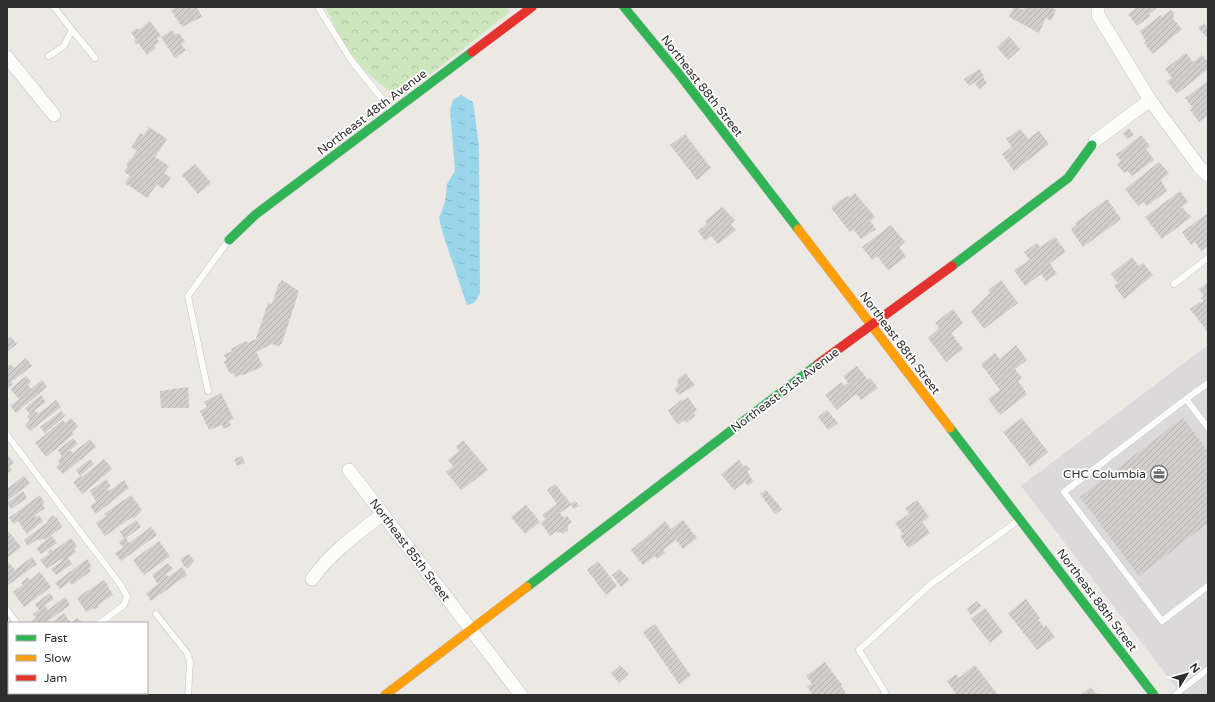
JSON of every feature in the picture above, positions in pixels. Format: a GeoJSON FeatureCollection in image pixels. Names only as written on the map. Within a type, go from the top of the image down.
{"type":"FeatureCollection","features":[{"type":"Feature","properties":{"kind":"street","name":"Northeast 48th Avenue"},"geometry":{"type":"LineString","coordinates":[[229,240],[255,215],[532,7]]}},
{"type":"Feature","properties":{"kind":"street","name":"Northeast 88th Street"},"geometry":{"type":"LineString","coordinates":[[624,7],[679,74],[1154,695]]}},
{"type":"Feature","properties":{"kind":"street"},"geometry":{"type":"LineString","coordinates":[[1098,7],[1098,15],[1150,100],[1200,168],[1208,175]]}},
{"type":"Feature","properties":{"kind":"street"},"geometry":{"type":"LineString","coordinates":[[7,57],[54,115]]}},
{"type":"Feature","properties":{"kind":"street","name":"Northeast 51st Avenue"},"geometry":{"type":"LineString","coordinates":[[385,695],[871,324],[883,318],[1068,178],[1093,143],[1150,100]]}},
{"type":"Feature","properties":{"kind":"street","name":"Northeast 85th Street"},"geometry":{"type":"LineString","coordinates":[[349,470],[521,695]]}},
{"type":"Feature","properties":{"kind":"street"},"geometry":{"type":"LineString","coordinates":[[312,579],[333,553],[383,514]]}},
{"type":"Feature","properties":{"kind":"lane"},"geometry":{"type":"LineString","coordinates":[[54,7],[95,58]]}},
{"type":"Feature","properties":{"kind":"lane"},"geometry":{"type":"LineString","coordinates":[[318,7],[351,60],[393,112]]}},
{"type":"Feature","properties":{"kind":"lane"},"geometry":{"type":"LineString","coordinates":[[49,56],[64,46],[72,30]]}},
{"type":"Feature","properties":{"kind":"lane"},"geometry":{"type":"LineString","coordinates":[[208,391],[188,296],[229,240]]}},
{"type":"Feature","properties":{"kind":"lane"},"geometry":{"type":"LineString","coordinates":[[1174,284],[1208,258]]}},
{"type":"Feature","properties":{"kind":"lane"},"geometry":{"type":"LineString","coordinates":[[1208,383],[1064,492],[1162,621],[1208,586]]}},
{"type":"Feature","properties":{"kind":"lane"},"geometry":{"type":"LineString","coordinates":[[1186,399],[1208,428]]}},
{"type":"Feature","properties":{"kind":"lane"},"geometry":{"type":"LineString","coordinates":[[7,435],[120,584],[127,596],[124,605],[101,622]]}},
{"type":"Feature","properties":{"kind":"lane"},"geometry":{"type":"LineString","coordinates":[[884,695],[885,692],[859,650],[931,584],[1020,519]]}},
{"type":"Feature","properties":{"kind":"lane"},"geometry":{"type":"LineString","coordinates":[[7,610],[16,622]]}},
{"type":"Feature","properties":{"kind":"lane"},"geometry":{"type":"LineString","coordinates":[[156,614],[187,653],[190,662],[188,695]]}},
{"type":"Feature","properties":{"kind":"lane"},"geometry":{"type":"LineString","coordinates":[[1175,695],[1208,669]]}},
{"type":"Feature","properties":{"kind":"shaded area"},"geometry":{"type":"Polygon","coordinates":[[[1208,345],[1208,695],[1182,695],[1021,486],[1208,345]]]}},
{"type":"Feature","properties":{"kind":"shaded area"},"geometry":{"type":"Polygon","coordinates":[[[7,622],[8,694],[64,695],[7,695],[7,622]]]}},
{"type":"Feature","properties":{"kind":"green space"},"geometry":{"type":"Polygon","coordinates":[[[325,7],[506,7],[510,12],[399,99],[367,73],[346,48],[325,7]]]}},
{"type":"Feature","properties":{"kind":"water"},"geometry":{"type":"Polygon","coordinates":[[[461,95],[473,102],[479,146],[480,294],[474,303],[467,305],[439,218],[445,202],[447,184],[455,171],[450,109],[453,100],[461,95]]]}},
{"type":"Feature","properties":{"kind":"building"},"geometry":{"type":"Polygon","coordinates":[[[178,7],[197,7],[202,17],[182,27],[171,10],[178,7]]]}},
{"type":"Feature","properties":{"kind":"building"},"geometry":{"type":"Polygon","coordinates":[[[1014,7],[1024,10],[1025,7],[1051,7],[1056,10],[1051,21],[1046,18],[1039,33],[1009,17],[1014,7]]]}},
{"type":"Feature","properties":{"kind":"building"},"geometry":{"type":"Polygon","coordinates":[[[1133,7],[1158,7],[1149,14],[1150,16],[1137,26],[1128,14],[1135,9],[1133,7]]]}},
{"type":"Feature","properties":{"kind":"building"},"geometry":{"type":"Polygon","coordinates":[[[1170,10],[1174,12],[1173,19],[1182,29],[1153,54],[1144,43],[1146,42],[1140,31],[1170,10]]]}},
{"type":"Feature","properties":{"kind":"building"},"geometry":{"type":"Polygon","coordinates":[[[150,21],[161,36],[157,39],[159,42],[154,46],[156,48],[147,55],[138,43],[136,44],[134,41],[136,40],[131,32],[138,28],[139,30],[150,21]]]}},
{"type":"Feature","properties":{"kind":"building"},"geometry":{"type":"Polygon","coordinates":[[[1204,23],[1208,28],[1208,38],[1198,28],[1204,23]]]}},
{"type":"Feature","properties":{"kind":"building"},"geometry":{"type":"Polygon","coordinates":[[[172,30],[175,35],[179,33],[185,41],[181,44],[186,50],[175,58],[161,37],[172,30]]]}},
{"type":"Feature","properties":{"kind":"building"},"geometry":{"type":"Polygon","coordinates":[[[1009,36],[1020,49],[1008,60],[997,47],[1009,36]]]}},
{"type":"Feature","properties":{"kind":"building"},"geometry":{"type":"Polygon","coordinates":[[[1186,53],[1193,62],[1202,55],[1208,62],[1208,69],[1177,94],[1167,81],[1172,78],[1165,69],[1186,53]]]}},
{"type":"Feature","properties":{"kind":"building"},"geometry":{"type":"Polygon","coordinates":[[[979,69],[984,76],[969,86],[964,79],[979,69]]]}},
{"type":"Feature","properties":{"kind":"building"},"geometry":{"type":"Polygon","coordinates":[[[983,77],[987,83],[979,89],[975,83],[983,77]]]}},
{"type":"Feature","properties":{"kind":"building"},"geometry":{"type":"Polygon","coordinates":[[[1208,81],[1208,116],[1199,122],[1190,110],[1193,108],[1185,98],[1208,81]]]}},
{"type":"Feature","properties":{"kind":"building"},"geometry":{"type":"Polygon","coordinates":[[[149,127],[167,139],[155,157],[169,166],[164,173],[171,178],[163,189],[157,184],[147,198],[125,183],[130,176],[124,172],[128,166],[126,165],[137,151],[131,147],[141,133],[144,135],[149,127]]]}},
{"type":"Feature","properties":{"kind":"building"},"geometry":{"type":"Polygon","coordinates":[[[1129,128],[1134,135],[1127,139],[1123,133],[1129,128]]]}},
{"type":"Feature","properties":{"kind":"building"},"geometry":{"type":"Polygon","coordinates":[[[1020,129],[1028,139],[1039,131],[1049,144],[1014,171],[1002,154],[1012,147],[1006,139],[1020,129]]]}},
{"type":"Feature","properties":{"kind":"building"},"geometry":{"type":"Polygon","coordinates":[[[685,134],[711,168],[697,180],[670,145],[685,134]]]}},
{"type":"Feature","properties":{"kind":"building"},"geometry":{"type":"Polygon","coordinates":[[[1141,135],[1150,146],[1146,149],[1154,160],[1132,176],[1128,171],[1124,173],[1117,164],[1121,161],[1116,155],[1141,135]]]}},
{"type":"Feature","properties":{"kind":"building"},"geometry":{"type":"Polygon","coordinates":[[[1159,162],[1169,173],[1161,180],[1167,191],[1147,206],[1143,202],[1138,206],[1125,189],[1159,162]]]}},
{"type":"Feature","properties":{"kind":"building"},"geometry":{"type":"Polygon","coordinates":[[[195,164],[211,183],[198,194],[182,175],[195,164]]]}},
{"type":"Feature","properties":{"kind":"building"},"geometry":{"type":"Polygon","coordinates":[[[1180,191],[1188,202],[1182,207],[1191,217],[1162,239],[1145,217],[1180,191]]]}},
{"type":"Feature","properties":{"kind":"building"},"geometry":{"type":"Polygon","coordinates":[[[855,193],[875,217],[870,221],[876,229],[861,239],[853,229],[850,232],[831,208],[839,201],[848,196],[850,198],[855,193]]]}},
{"type":"Feature","properties":{"kind":"building"},"geometry":{"type":"Polygon","coordinates":[[[1107,199],[1121,219],[1083,247],[1071,229],[1077,225],[1075,223],[1107,199]]]}},
{"type":"Feature","properties":{"kind":"building"},"geometry":{"type":"Polygon","coordinates":[[[722,207],[735,220],[731,224],[736,230],[718,244],[711,236],[705,241],[698,231],[707,224],[705,221],[722,207]]]}},
{"type":"Feature","properties":{"kind":"building"},"geometry":{"type":"Polygon","coordinates":[[[1208,213],[1208,246],[1201,251],[1195,242],[1191,245],[1182,232],[1208,213]]]}},
{"type":"Feature","properties":{"kind":"building"},"geometry":{"type":"Polygon","coordinates":[[[891,225],[905,242],[899,247],[906,257],[888,270],[877,256],[872,260],[862,247],[891,225]]]}},
{"type":"Feature","properties":{"kind":"building"},"geometry":{"type":"Polygon","coordinates":[[[1055,237],[1066,252],[1050,263],[1057,274],[1046,281],[1041,274],[1025,286],[1014,270],[1030,260],[1024,252],[1037,243],[1040,247],[1055,237]]]}},
{"type":"Feature","properties":{"kind":"building"},"geometry":{"type":"Polygon","coordinates":[[[1132,257],[1139,266],[1143,263],[1153,275],[1124,299],[1114,285],[1118,283],[1111,274],[1132,257]]]}},
{"type":"Feature","properties":{"kind":"building"},"geometry":{"type":"Polygon","coordinates":[[[282,280],[299,291],[282,343],[278,346],[272,344],[256,352],[263,366],[236,377],[233,373],[230,374],[224,362],[227,360],[224,355],[232,351],[231,349],[246,341],[248,343],[258,338],[256,338],[268,303],[272,304],[279,283],[280,284],[282,280]]]}},
{"type":"Feature","properties":{"kind":"building"},"geometry":{"type":"Polygon","coordinates":[[[1001,280],[1018,303],[984,329],[971,312],[990,293],[988,290],[1001,280]]]}},
{"type":"Feature","properties":{"kind":"building"},"geometry":{"type":"Polygon","coordinates":[[[1208,282],[1208,332],[1190,309],[1204,301],[1201,298],[1204,296],[1199,289],[1208,282]]]}},
{"type":"Feature","properties":{"kind":"building"},"geometry":{"type":"Polygon","coordinates":[[[953,309],[963,323],[951,333],[963,349],[946,362],[928,338],[939,328],[935,323],[953,309]]]}},
{"type":"Feature","properties":{"kind":"building"},"geometry":{"type":"Polygon","coordinates":[[[11,337],[17,344],[7,352],[7,340],[11,337]]]}},
{"type":"Feature","properties":{"kind":"building"},"geometry":{"type":"Polygon","coordinates":[[[1016,345],[1027,360],[1015,369],[1022,378],[1018,381],[1027,394],[1000,415],[988,399],[1000,390],[981,364],[995,353],[1000,359],[1016,345]]]}},
{"type":"Feature","properties":{"kind":"building"},"geometry":{"type":"Polygon","coordinates":[[[26,358],[32,366],[11,382],[13,384],[7,389],[7,367],[11,364],[14,368],[26,358]]]}},
{"type":"Feature","properties":{"kind":"building"},"geometry":{"type":"Polygon","coordinates":[[[857,366],[868,380],[870,378],[878,388],[861,400],[856,394],[837,410],[825,395],[842,382],[844,386],[848,383],[843,376],[857,366]]]}},
{"type":"Feature","properties":{"kind":"building"},"geometry":{"type":"Polygon","coordinates":[[[685,373],[695,385],[679,395],[674,389],[678,386],[677,380],[685,373]]]}},
{"type":"Feature","properties":{"kind":"building"},"geometry":{"type":"Polygon","coordinates":[[[26,376],[31,382],[28,385],[31,389],[42,380],[47,387],[16,413],[10,406],[19,399],[10,389],[26,376]]]}},
{"type":"Feature","properties":{"kind":"building"},"geometry":{"type":"Polygon","coordinates":[[[188,387],[189,408],[161,408],[160,391],[188,387]]]}},
{"type":"Feature","properties":{"kind":"building"},"geometry":{"type":"Polygon","coordinates":[[[221,393],[234,419],[229,421],[231,425],[224,429],[222,425],[209,430],[200,411],[207,407],[204,402],[221,393]]]}},
{"type":"Feature","properties":{"kind":"building"},"geometry":{"type":"Polygon","coordinates":[[[41,395],[46,402],[35,410],[38,414],[56,400],[61,407],[30,431],[25,425],[30,420],[27,417],[30,414],[25,408],[41,395]]]}},
{"type":"Feature","properties":{"kind":"building"},"geometry":{"type":"Polygon","coordinates":[[[688,397],[697,410],[694,412],[695,416],[686,423],[684,420],[678,425],[668,411],[682,399],[683,401],[688,397]]]}},
{"type":"Feature","properties":{"kind":"building"},"geometry":{"type":"Polygon","coordinates":[[[827,410],[838,423],[828,430],[818,417],[827,410]]]}},
{"type":"Feature","properties":{"kind":"building"},"geometry":{"type":"Polygon","coordinates":[[[61,411],[65,416],[45,433],[40,427],[61,411]]]}},
{"type":"Feature","properties":{"kind":"building"},"geometry":{"type":"Polygon","coordinates":[[[71,418],[78,426],[72,432],[74,434],[46,457],[35,443],[63,420],[65,423],[71,418]]]}},
{"type":"Feature","properties":{"kind":"building"},"geometry":{"type":"Polygon","coordinates":[[[1022,418],[1048,452],[1030,467],[1003,432],[1022,418]]]}},
{"type":"Feature","properties":{"kind":"building","name":"CHC Columbia"},"geometry":{"type":"Polygon","coordinates":[[[1183,418],[1208,451],[1208,523],[1139,576],[1080,497],[1183,418]]]}},
{"type":"Feature","properties":{"kind":"building"},"geometry":{"type":"Polygon","coordinates":[[[73,438],[78,444],[70,450],[73,453],[90,439],[96,447],[63,474],[56,467],[60,464],[58,460],[62,456],[58,450],[73,438]]]}},
{"type":"Feature","properties":{"kind":"building"},"geometry":{"type":"Polygon","coordinates":[[[463,440],[488,470],[461,490],[446,472],[453,466],[448,460],[459,451],[456,446],[463,440]]]}},
{"type":"Feature","properties":{"kind":"building"},"geometry":{"type":"Polygon","coordinates":[[[7,454],[14,463],[9,467],[12,470],[7,474],[7,454]]]}},
{"type":"Feature","properties":{"kind":"building"},"geometry":{"type":"Polygon","coordinates":[[[242,456],[245,463],[237,466],[234,459],[242,456]]]}},
{"type":"Feature","properties":{"kind":"building"},"geometry":{"type":"Polygon","coordinates":[[[90,459],[94,464],[80,476],[76,470],[90,459]]]}},
{"type":"Feature","properties":{"kind":"building"},"geometry":{"type":"Polygon","coordinates":[[[104,459],[112,469],[82,494],[73,482],[81,476],[82,477],[104,459]]]}},
{"type":"Feature","properties":{"kind":"building"},"geometry":{"type":"Polygon","coordinates":[[[739,460],[744,467],[746,465],[750,469],[747,471],[753,481],[748,486],[745,482],[734,490],[721,474],[739,460]]]}},
{"type":"Feature","properties":{"kind":"building"},"geometry":{"type":"Polygon","coordinates":[[[24,476],[30,483],[7,501],[7,489],[24,476]]]}},
{"type":"Feature","properties":{"kind":"building"},"geometry":{"type":"Polygon","coordinates":[[[106,479],[111,486],[107,489],[109,491],[124,480],[129,488],[96,514],[90,506],[96,501],[90,491],[106,479]]]}},
{"type":"Feature","properties":{"kind":"building"},"geometry":{"type":"Polygon","coordinates":[[[555,484],[571,504],[575,501],[579,506],[574,509],[571,505],[560,513],[564,518],[567,516],[572,522],[568,525],[568,530],[563,534],[556,531],[550,536],[541,523],[546,519],[542,515],[557,504],[547,490],[555,484]]]}},
{"type":"Feature","properties":{"kind":"building"},"geometry":{"type":"Polygon","coordinates":[[[766,490],[782,509],[775,514],[760,494],[766,490]]]}},
{"type":"Feature","properties":{"kind":"building"},"geometry":{"type":"Polygon","coordinates":[[[23,491],[27,498],[11,509],[7,503],[23,491]]]}},
{"type":"Feature","properties":{"kind":"building"},"geometry":{"type":"Polygon","coordinates":[[[40,495],[44,502],[42,504],[45,508],[34,516],[36,517],[39,515],[43,521],[27,534],[18,521],[14,524],[9,518],[40,495]]]}},
{"type":"Feature","properties":{"kind":"building"},"geometry":{"type":"Polygon","coordinates":[[[131,495],[142,510],[134,519],[132,517],[105,536],[96,523],[106,516],[104,514],[131,495]]]}},
{"type":"Feature","properties":{"kind":"building"},"geometry":{"type":"Polygon","coordinates":[[[917,500],[929,517],[922,522],[930,533],[908,548],[900,536],[903,534],[895,523],[909,514],[905,508],[917,500]]]}},
{"type":"Feature","properties":{"kind":"building"},"geometry":{"type":"Polygon","coordinates":[[[526,505],[540,522],[525,534],[511,517],[526,505]]]}},
{"type":"Feature","properties":{"kind":"building"},"geometry":{"type":"Polygon","coordinates":[[[53,515],[54,518],[56,516],[62,527],[45,540],[43,538],[40,541],[38,539],[28,546],[24,540],[48,522],[47,520],[53,515]]]}},
{"type":"Feature","properties":{"kind":"building"},"geometry":{"type":"Polygon","coordinates":[[[136,520],[141,527],[126,538],[129,543],[151,527],[157,535],[121,561],[115,553],[123,548],[119,542],[124,538],[120,532],[136,520]]]}},
{"type":"Feature","properties":{"kind":"building"},"geometry":{"type":"Polygon","coordinates":[[[683,520],[697,538],[683,549],[676,540],[663,550],[665,553],[657,559],[655,556],[643,565],[631,550],[665,521],[671,529],[683,520]]]}},
{"type":"Feature","properties":{"kind":"building"},"geometry":{"type":"Polygon","coordinates":[[[9,532],[21,547],[7,558],[7,534],[9,532]]]}},
{"type":"Feature","properties":{"kind":"building"},"geometry":{"type":"Polygon","coordinates":[[[52,536],[57,543],[41,554],[36,548],[52,536]]]}},
{"type":"Feature","properties":{"kind":"building"},"geometry":{"type":"Polygon","coordinates":[[[71,538],[77,546],[74,549],[76,552],[68,558],[72,564],[56,575],[51,569],[62,561],[61,559],[47,569],[40,560],[49,554],[48,552],[51,549],[53,551],[71,538]]]}},
{"type":"Feature","properties":{"kind":"building"},"geometry":{"type":"Polygon","coordinates":[[[159,541],[170,556],[144,575],[133,560],[159,541]]]}},
{"type":"Feature","properties":{"kind":"building"},"geometry":{"type":"Polygon","coordinates":[[[189,554],[194,561],[188,568],[185,567],[180,559],[189,554]]]}},
{"type":"Feature","properties":{"kind":"building"},"geometry":{"type":"Polygon","coordinates":[[[32,557],[37,564],[7,586],[7,561],[15,570],[32,557]]]}},
{"type":"Feature","properties":{"kind":"building"},"geometry":{"type":"Polygon","coordinates":[[[87,559],[92,566],[89,568],[91,571],[72,585],[69,582],[60,589],[55,583],[87,559]]]}},
{"type":"Feature","properties":{"kind":"building"},"geometry":{"type":"Polygon","coordinates":[[[598,561],[617,586],[606,595],[587,570],[598,561]]]}},
{"type":"Feature","properties":{"kind":"building"},"geometry":{"type":"Polygon","coordinates":[[[168,563],[173,569],[166,574],[168,577],[182,567],[187,575],[151,601],[146,593],[158,584],[152,575],[168,563]]]}},
{"type":"Feature","properties":{"kind":"building"},"geometry":{"type":"Polygon","coordinates":[[[620,569],[629,580],[621,587],[612,575],[620,569]]]}},
{"type":"Feature","properties":{"kind":"building"},"geometry":{"type":"Polygon","coordinates":[[[40,572],[51,587],[24,607],[13,592],[23,585],[21,583],[28,577],[30,580],[40,572]]]}},
{"type":"Feature","properties":{"kind":"building"},"geometry":{"type":"Polygon","coordinates":[[[104,580],[113,595],[98,605],[99,607],[94,610],[93,608],[86,612],[77,598],[104,580]]]}},
{"type":"Feature","properties":{"kind":"building"},"geometry":{"type":"Polygon","coordinates":[[[50,593],[54,599],[45,605],[48,610],[65,597],[70,605],[46,622],[31,622],[36,618],[33,614],[39,610],[35,604],[50,593]]]}},
{"type":"Feature","properties":{"kind":"building"},"geometry":{"type":"Polygon","coordinates":[[[1026,599],[1040,618],[1038,620],[1044,627],[1046,625],[1055,637],[1037,650],[1008,613],[1026,599]]]}},
{"type":"Feature","properties":{"kind":"building"},"geometry":{"type":"Polygon","coordinates":[[[977,601],[982,606],[971,615],[967,609],[977,601]]]}},
{"type":"Feature","properties":{"kind":"building"},"geometry":{"type":"Polygon","coordinates":[[[985,608],[1003,632],[990,643],[971,619],[985,608]]]}},
{"type":"Feature","properties":{"kind":"building"},"geometry":{"type":"Polygon","coordinates":[[[64,613],[70,622],[52,622],[64,613]]]}},
{"type":"Feature","properties":{"kind":"building"},"geometry":{"type":"Polygon","coordinates":[[[77,618],[82,622],[72,622],[77,618]]]}},
{"type":"Feature","properties":{"kind":"building"},"geometry":{"type":"Polygon","coordinates":[[[655,624],[691,676],[679,684],[643,632],[655,624]]]}},
{"type":"Feature","properties":{"kind":"building"},"geometry":{"type":"Polygon","coordinates":[[[825,662],[842,685],[841,686],[847,695],[813,695],[807,687],[812,684],[806,676],[825,662]]]}},
{"type":"Feature","properties":{"kind":"building"},"geometry":{"type":"Polygon","coordinates":[[[620,665],[629,674],[619,683],[611,673],[620,665]]]}},
{"type":"Feature","properties":{"kind":"building"},"geometry":{"type":"Polygon","coordinates":[[[975,665],[998,695],[957,695],[947,681],[956,674],[959,678],[975,665]]]}},
{"type":"Feature","properties":{"kind":"building"},"geometry":{"type":"Polygon","coordinates":[[[1091,687],[1096,694],[1098,693],[1100,695],[1080,695],[1091,687]]]}},
{"type":"Feature","properties":{"kind":"traffic: fast"},"geometry":{"type":"LineString","coordinates":[[624,7],[679,74],[798,229]]}},
{"type":"Feature","properties":{"kind":"traffic: fast"},"geometry":{"type":"LineString","coordinates":[[229,240],[255,215],[472,52]]}},
{"type":"Feature","properties":{"kind":"traffic: fast"},"geometry":{"type":"LineString","coordinates":[[952,266],[1068,178],[1092,145]]}},
{"type":"Feature","properties":{"kind":"traffic: fast"},"geometry":{"type":"LineString","coordinates":[[527,587],[818,364]]}},
{"type":"Feature","properties":{"kind":"traffic: fast"},"geometry":{"type":"LineString","coordinates":[[950,428],[1154,695]]}},
{"type":"Feature","properties":{"kind":"traffic: slow"},"geometry":{"type":"LineString","coordinates":[[798,229],[950,428]]}},
{"type":"Feature","properties":{"kind":"traffic: slow"},"geometry":{"type":"LineString","coordinates":[[385,695],[527,587]]}},
{"type":"Feature","properties":{"kind":"traffic: jam"},"geometry":{"type":"LineString","coordinates":[[472,52],[532,7]]}},
{"type":"Feature","properties":{"kind":"traffic: jam"},"geometry":{"type":"LineString","coordinates":[[818,364],[952,266]]}},
{"type":"Feature","properties":{"kind":"place","name":"CHC Columbia"},"geometry":{"type":"Point","coordinates":[1159,474]}}]}
